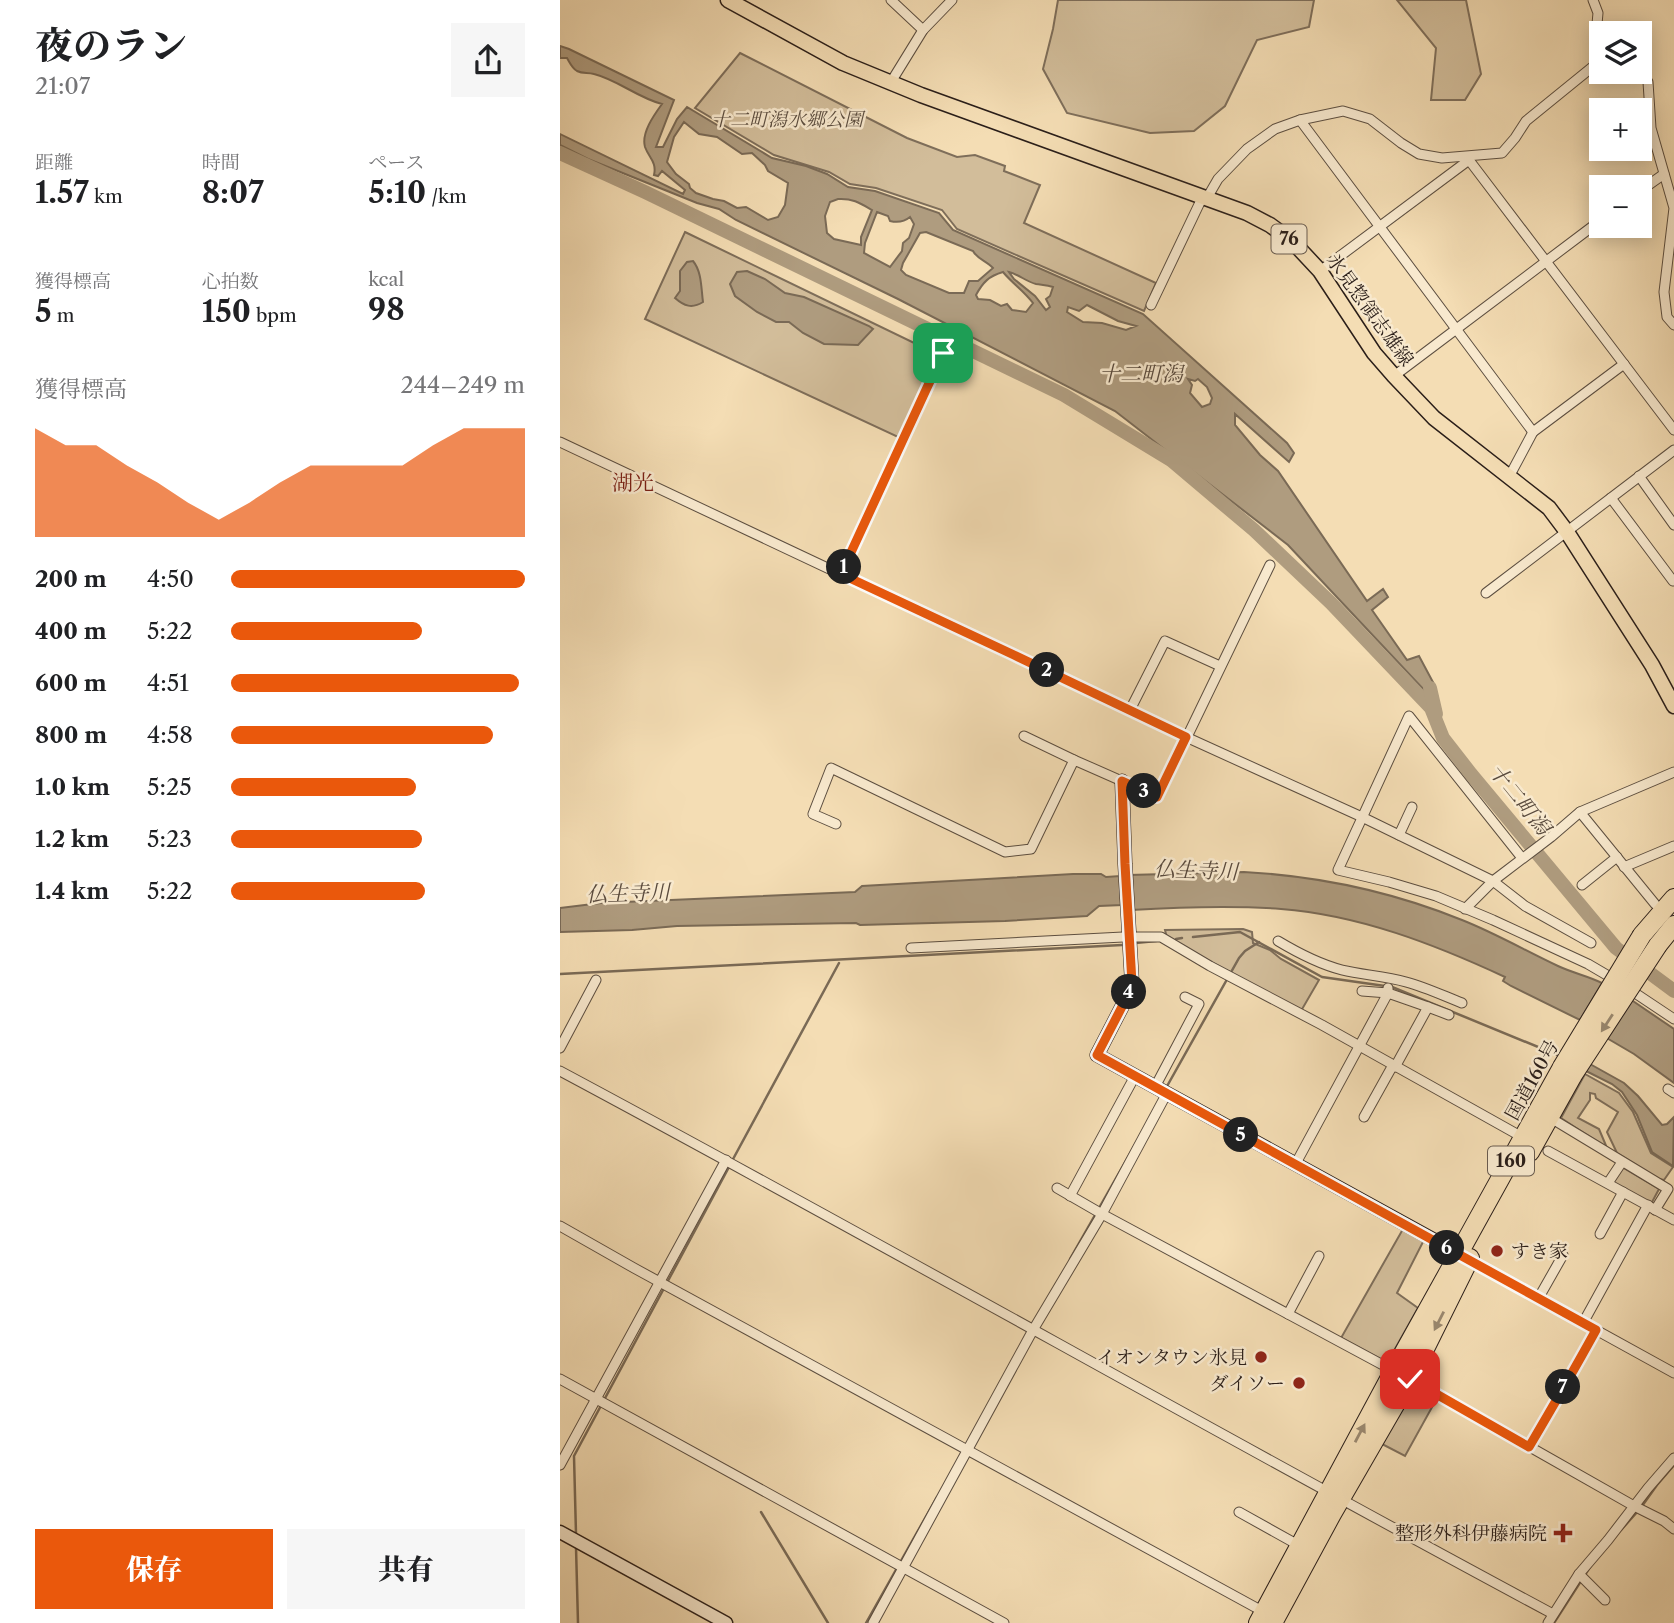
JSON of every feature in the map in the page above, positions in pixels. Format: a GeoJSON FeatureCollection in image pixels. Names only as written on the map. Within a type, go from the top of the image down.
{"type":"FeatureCollection","features":[{"type":"Feature","properties":{"kind":"highway","name":"国道160号"},"geometry":{"type":"LineString","coordinates":[[1271,1620],[1334,1497],[1567,1071],[1674,898]]}},
{"type":"Feature","properties":{"kind":"highway","name":"国道160号"},"geometry":{"type":"LineString","coordinates":[[1650,940],[1674,925]]}},
{"type":"Feature","properties":{"kind":"highway","name":"国道160号"},"geometry":{"type":"LineString","coordinates":[[1465,1257],[1549,1117],[1567,1071]]}},
{"type":"Feature","properties":{"kind":"highway","name":"国道160号"},"geometry":{"type":"LineString","coordinates":[[1271,1620],[1300,1546],[1334,1497]]}},
{"type":"Feature","properties":{"kind":"main road","name":"氷見惣領志雄線"},"geometry":{"type":"LineString","coordinates":[[728,0],[843,63],[921,95],[1247,213],[1292,241],[1320,271],[1374,353],[1434,418],[1549,508],[1652,665],[1674,706]]}},
{"type":"Feature","properties":{"kind":"street"},"geometry":{"type":"LineString","coordinates":[[891,0],[923,30]]}},
{"type":"Feature","properties":{"kind":"street"},"geometry":{"type":"LineString","coordinates":[[891,82],[923,30],[952,0]]}},
{"type":"Feature","properties":{"kind":"street"},"geometry":{"type":"LineString","coordinates":[[1593,0],[1598,13],[1597,21]]}},
{"type":"Feature","properties":{"kind":"street"},"geometry":{"type":"LineString","coordinates":[[1151,305],[1205,197],[1247,149],[1275,129],[1300,120],[1343,111],[1370,119],[1419,154],[1442,158],[1469,158],[1502,153],[1526,121],[1589,70]]}},
{"type":"Feature","properties":{"kind":"street"},"geometry":{"type":"LineString","coordinates":[[1648,84],[1651,128],[1674,208],[1664,292],[1667,317],[1674,325]]}},
{"type":"Feature","properties":{"kind":"street"},"geometry":{"type":"LineString","coordinates":[[1300,120],[1533,432]]}},
{"type":"Feature","properties":{"kind":"street"},"geometry":{"type":"LineString","coordinates":[[1320,271],[1469,158]]}},
{"type":"Feature","properties":{"kind":"street"},"geometry":{"type":"LineString","coordinates":[[1469,158],[1674,430]]}},
{"type":"Feature","properties":{"kind":"street"},"geometry":{"type":"LineString","coordinates":[[1652,182],[1664,174]]}},
{"type":"Feature","properties":{"kind":"street"},"geometry":{"type":"LineString","coordinates":[[1394,376],[1589,229]]}},
{"type":"Feature","properties":{"kind":"street"},"geometry":{"type":"LineString","coordinates":[[841,574],[943,353]]}},
{"type":"Feature","properties":{"kind":"street"},"geometry":{"type":"LineString","coordinates":[[1509,477],[1533,432],[1624,364]]}},
{"type":"Feature","properties":{"kind":"street"},"geometry":{"type":"LineString","coordinates":[[560,442],[1362,817],[1493,881],[1525,906],[1591,943]]}},
{"type":"Feature","properties":{"kind":"street"},"geometry":{"type":"LineString","coordinates":[[1486,593],[1674,450]]}},
{"type":"Feature","properties":{"kind":"street"},"geometry":{"type":"LineString","coordinates":[[1639,476],[1674,525]]}},
{"type":"Feature","properties":{"kind":"street"},"geometry":{"type":"LineString","coordinates":[[1611,498],[1673,581]]}},
{"type":"Feature","properties":{"kind":"street"},"geometry":{"type":"LineString","coordinates":[[1024,736],[1157,797],[1270,565]]}},
{"type":"Feature","properties":{"kind":"street"},"geometry":{"type":"LineString","coordinates":[[1130,710],[1165,641],[1220,666]]}},
{"type":"Feature","properties":{"kind":"street"},"geometry":{"type":"LineString","coordinates":[[1522,858],[1409,716],[1338,870],[1436,896],[1588,964],[1674,1019]]}},
{"type":"Feature","properties":{"kind":"street"},"geometry":{"type":"LineString","coordinates":[[836,824],[813,814],[831,768],[1005,852],[1031,849],[1074,760]]}},
{"type":"Feature","properties":{"kind":"street"},"geometry":{"type":"LineString","coordinates":[[1465,909],[1493,881],[1551,838],[1580,812],[1674,772]]}},
{"type":"Feature","properties":{"kind":"street"},"geometry":{"type":"LineString","coordinates":[[1122,781],[1132,983],[1097,1055],[1674,1372]]}},
{"type":"Feature","properties":{"kind":"street"},"geometry":{"type":"LineString","coordinates":[[1399,835],[1412,807]]}},
{"type":"Feature","properties":{"kind":"street"},"geometry":{"type":"LineString","coordinates":[[1580,812],[1655,904]]}},
{"type":"Feature","properties":{"kind":"street"},"geometry":{"type":"LineString","coordinates":[[1624,867],[1674,846]]}},
{"type":"Feature","properties":{"kind":"street"},"geometry":{"type":"LineString","coordinates":[[1581,885],[1616,857]]}},
{"type":"Feature","properties":{"kind":"street"},"geometry":{"type":"LineString","coordinates":[[911,947],[1161,937],[1515,1133]]}},
{"type":"Feature","properties":{"kind":"street"},"geometry":{"type":"LineString","coordinates":[[1278,941],[1325,965],[1410,983],[1462,1003]]}},
{"type":"Feature","properties":{"kind":"street"},"geometry":{"type":"LineString","coordinates":[[1295,1165],[1388,993],[1390,978]]}},
{"type":"Feature","properties":{"kind":"street"},"geometry":{"type":"LineString","coordinates":[[560,1048],[596,980]]}},
{"type":"Feature","properties":{"kind":"street"},"geometry":{"type":"LineString","coordinates":[[1362,991],[1388,993],[1449,1015]]}},
{"type":"Feature","properties":{"kind":"street"},"geometry":{"type":"LineString","coordinates":[[873,1623],[1033,1331],[1102,1214],[1199,1004],[1185,997]]}},
{"type":"Feature","properties":{"kind":"street"},"geometry":{"type":"LineString","coordinates":[[1364,1117],[1429,1007]]}},
{"type":"Feature","properties":{"kind":"street"},"geometry":{"type":"LineString","coordinates":[[560,1071],[726,1160],[1551,1619],[1579,1574],[1674,1458]]}},
{"type":"Feature","properties":{"kind":"street"},"geometry":{"type":"LineString","coordinates":[[1070,1196],[1135,1076]]}},
{"type":"Feature","properties":{"kind":"street"},"geometry":{"type":"LineString","coordinates":[[1549,1117],[1668,1189],[1651,1208],[1583,1323]]}},
{"type":"Feature","properties":{"kind":"street"},"geometry":{"type":"LineString","coordinates":[[1548,1151],[1674,1220]]}},
{"type":"Feature","properties":{"kind":"street"},"geometry":{"type":"LineString","coordinates":[[560,1465],[726,1160]]}},
{"type":"Feature","properties":{"kind":"street"},"geometry":{"type":"LineString","coordinates":[[1608,1183],[1622,1161]]}},
{"type":"Feature","properties":{"kind":"street"},"geometry":{"type":"LineString","coordinates":[[1057,1188],[1402,1375],[1664,1521],[1674,1530]]}},
{"type":"Feature","properties":{"kind":"street"},"geometry":{"type":"LineString","coordinates":[[1600,1234],[1623,1192]]}},
{"type":"Feature","properties":{"kind":"street"},"geometry":{"type":"LineString","coordinates":[[560,1226],[968,1449],[1271,1620]]}},
{"type":"Feature","properties":{"kind":"street"},"geometry":{"type":"LineString","coordinates":[[1538,1298],[1563,1255]]}},
{"type":"Feature","properties":{"kind":"street"},"geometry":{"type":"LineString","coordinates":[[1288,1314],[1319,1256]]}},
{"type":"Feature","properties":{"kind":"street"},"geometry":{"type":"LineString","coordinates":[[1529,1447],[1596,1330]]}},
{"type":"Feature","properties":{"kind":"street"},"geometry":{"type":"LineString","coordinates":[[560,1379],[1004,1623]]}},
{"type":"Feature","properties":{"kind":"street"},"geometry":{"type":"LineString","coordinates":[[1239,1512],[1300,1546]]}},
{"type":"Feature","properties":{"kind":"street"},"geometry":{"type":"LineString","coordinates":[[560,1532],[726,1623]]}},
{"type":"Feature","properties":{"kind":"street"},"geometry":{"type":"LineString","coordinates":[[1579,1574],[1605,1600]]}},
{"type":"Feature","properties":{"kind":"green space"},"geometry":{"type":"Polygon","coordinates":[[[1058,0],[1314,0],[1309,27],[1257,40],[1225,106],[1194,131],[1150,133],[1067,113],[1043,69],[1058,0]]]}},
{"type":"Feature","properties":{"kind":"green space"},"geometry":{"type":"Polygon","coordinates":[[[1397,0],[1466,0],[1481,74],[1465,100],[1431,100],[1436,48],[1397,0]]]}},
{"type":"Feature","properties":{"kind":"green space","name":"十二町潟水郷公園"},"geometry":{"type":"Polygon","coordinates":[[[740,53],[907,138],[957,157],[975,155],[1005,166],[1004,171],[1040,185],[1024,223],[1156,283],[1144,311],[957,229],[942,210],[876,188],[850,184],[829,172],[774,155],[695,108],[740,53]]]}},
{"type":"Feature","properties":{"kind":"green space"},"geometry":{"type":"Polygon","coordinates":[[[685,232],[937,354],[898,437],[645,319],[685,232]]]}},
{"type":"Feature","properties":{"kind":"green space"},"geometry":{"type":"Polygon","coordinates":[[[1243,929],[1252,932],[1253,943],[1270,950],[1319,980],[1301,1011],[1167,938],[1165,930],[1243,929]]]}},
{"type":"Feature","properties":{"kind":"green space"},"geometry":{"type":"Polygon","coordinates":[[[1585,1074],[1619,1093],[1633,1112],[1651,1153],[1673,1167],[1664,1180],[1617,1153],[1607,1132],[1618,1112],[1596,1098],[1595,1094],[1590,1093],[1590,1100],[1578,1118],[1599,1129],[1607,1148],[1561,1118],[1585,1074]]]}},
{"type":"Feature","properties":{"kind":"green space"},"geometry":{"type":"Polygon","coordinates":[[[1622,1167],[1659,1189],[1651,1204],[1613,1183],[1622,1167]]]}},
{"type":"Feature","properties":{"kind":"green space"},"geometry":{"type":"Polygon","coordinates":[[[1403,1229],[1424,1240],[1397,1293],[1418,1308],[1391,1356],[1382,1360],[1341,1338],[1403,1229]]]}},
{"type":"Feature","properties":{"kind":"green space"},"geometry":{"type":"Polygon","coordinates":[[[1420,1392],[1436,1400],[1405,1456],[1382,1444],[1409,1395],[1420,1392]]]}},
{"type":"Feature","properties":{"kind":"water","name":"十二町潟"},"geometry":{"type":"Polygon","coordinates":[[[560,46],[674,100],[656,147],[663,147],[677,119],[687,107],[772,158],[827,174],[848,187],[875,191],[939,213],[953,230],[1143,314],[1287,443],[1294,453],[1289,462],[1235,414],[1235,425],[1260,455],[1278,471],[1367,601],[1383,589],[1388,597],[1372,610],[1407,660],[1419,656],[1434,684],[1426,692],[1288,545],[1115,411],[719,209],[697,203],[560,145],[560,134],[683,194],[685,190],[662,171],[658,176],[654,175],[654,163],[645,147],[647,130],[662,104],[611,80],[577,71],[567,58],[560,58],[560,46]],[[684,122],[674,137],[667,162],[696,193],[724,201],[737,208],[746,207],[768,220],[778,217],[785,205],[788,183],[768,171],[752,153],[742,154],[717,137],[699,134],[684,122]],[[838,199],[830,202],[825,216],[827,233],[834,239],[861,245],[861,237],[872,210],[852,200],[838,199]],[[877,212],[864,253],[890,267],[902,251],[903,243],[909,238],[914,224],[910,217],[893,222],[888,216],[877,212]],[[926,232],[920,233],[901,270],[906,275],[949,293],[964,293],[969,281],[978,281],[993,268],[973,251],[926,232]],[[1003,272],[994,275],[981,286],[976,295],[978,299],[990,300],[1001,306],[1007,304],[1012,310],[1026,312],[1033,303],[1003,272]],[[1009,272],[1014,279],[1035,296],[1046,310],[1050,307],[1046,299],[1053,287],[1033,283],[1009,272]],[[1087,305],[1079,311],[1068,307],[1067,312],[1083,322],[1102,323],[1126,330],[1136,326],[1118,321],[1087,305]],[[1188,379],[1192,385],[1190,393],[1202,407],[1210,404],[1212,398],[1207,387],[1198,379],[1188,379]]]}},
{"type":"Feature","properties":{"kind":"water"},"geometry":{"type":"Polygon","coordinates":[[[693,261],[700,275],[703,302],[692,306],[675,298],[680,291],[680,271],[687,262],[693,261]]]}},
{"type":"Feature","properties":{"kind":"water"},"geometry":{"type":"Polygon","coordinates":[[[747,271],[785,293],[804,297],[873,329],[858,345],[824,344],[789,322],[776,322],[735,296],[730,284],[737,272],[747,271]]]}},
{"type":"Feature","properties":{"kind":"water"},"geometry":{"type":"Polygon","coordinates":[[[1244,872],[1300,877],[1409,901],[1474,925],[1558,966],[1602,983],[1580,1020],[1511,986],[1503,981],[1505,977],[1423,943],[1367,924],[1281,909],[1206,907],[1131,910],[1129,875],[1244,872]]]}},
{"type":"Feature","properties":{"kind":"water"},"geometry":{"type":"Polygon","coordinates":[[[1073,874],[1120,876],[1122,905],[1099,906],[1087,916],[1005,921],[677,926],[560,932],[560,908],[601,903],[855,892],[862,886],[1073,874]]]}},
{"type":"Feature","properties":{"kind":"water"},"geometry":{"type":"Polygon","coordinates":[[[1630,999],[1674,1029],[1674,1083],[1605,1037],[1630,999]]]}},
{"type":"Feature","properties":{"kind":"water"},"geometry":{"type":"Polygon","coordinates":[[[1590,1064],[1624,1083],[1662,1125],[1674,1117],[1673,1166],[1652,1152],[1637,1115],[1622,1092],[1586,1071],[1590,1064]]]}},
{"type":"Feature","properties":{"kind":"waterway","name":"十二町潟"},"geometry":{"type":"LineString","coordinates":[[560,153],[1064,395],[1171,460],[1254,530],[1331,603],[1431,708],[1443,738],[1616,948],[1674,991]]}},
{"type":"Feature","properties":{"kind":"waterway"},"geometry":{"type":"LineString","coordinates":[[1430,688],[1436,714]]}},
{"type":"Feature","properties":{"kind":"waterway"},"geometry":{"type":"LineString","coordinates":[[1193,937],[1240,932],[1322,977],[1385,986]]}},
{"type":"Feature","properties":{"kind":"waterway"},"geometry":{"type":"LineString","coordinates":[[1176,939],[1182,938]]}},
{"type":"Feature","properties":{"kind":"waterway"},"geometry":{"type":"LineString","coordinates":[[1136,943],[1156,941]]}},
{"type":"Feature","properties":{"kind":"waterway"},"geometry":{"type":"LineString","coordinates":[[1166,1088],[1239,958],[1259,942]]}},
{"type":"Feature","properties":{"kind":"waterway"},"geometry":{"type":"LineString","coordinates":[[560,974],[1122,945]]}},
{"type":"Feature","properties":{"kind":"waterway"},"geometry":{"type":"LineString","coordinates":[[732,1161],[839,963]]}},
{"type":"Feature","properties":{"kind":"waterway"},"geometry":{"type":"LineString","coordinates":[[1392,987],[1560,1056]]}},
{"type":"Feature","properties":{"kind":"waterway"},"geometry":{"type":"LineString","coordinates":[[1070,1259],[1136,1143]]}},
{"type":"Feature","properties":{"kind":"waterway"},"geometry":{"type":"LineString","coordinates":[[576,1534],[574,1456],[729,1167]]}},
{"type":"Feature","properties":{"kind":"waterway"},"geometry":{"type":"LineString","coordinates":[[1642,1506],[1674,1465]]}},
{"type":"Feature","properties":{"kind":"waterway"},"geometry":{"type":"LineString","coordinates":[[866,1623],[937,1497]]}},
{"type":"Feature","properties":{"kind":"waterway"},"geometry":{"type":"LineString","coordinates":[[1621,1530],[1638,1511]]}},
{"type":"Feature","properties":{"kind":"waterway"},"geometry":{"type":"LineString","coordinates":[[761,1512],[828,1623]]}},
{"type":"Feature","properties":{"kind":"waterway"},"geometry":{"type":"LineString","coordinates":[[576,1547],[578,1623]]}},
{"type":"Feature","properties":{"kind":"waterway"},"geometry":{"type":"LineString","coordinates":[[1554,1623],[1590,1567]]}},
{"type":"Feature","properties":{"kind":"place","name":"すき家"},"geometry":{"type":"Point","coordinates":[1497,1251]}},
{"type":"Feature","properties":{"kind":"place","name":"イオンタウン氷見"},"geometry":{"type":"Point","coordinates":[1261,1357]}},
{"type":"Feature","properties":{"kind":"place","name":"ダイソー"},"geometry":{"type":"Point","coordinates":[1299,1383]}},
{"type":"Feature","properties":{"kind":"place","name":"整形外科伊藤病院"},"geometry":{"type":"Point","coordinates":[1563,1533]}},
{"type":"Feature","properties":{"kind":"district","name":"湖光"},"geometry":{"type":"Point","coordinates":[633,482]}},
{"type":"Feature","properties":{"kind":"route"},"geometry":{"type":"LineString","coordinates":[[943,353],[841,574],[1186,737],[1157,797],[1122,781],[1132,983],[1097,1055],[1596,1330],[1529,1447],[1410,1379]]}},
{"type":"Feature","properties":{"kind":"water label","name":"仏生寺川"},"geometry":{"type":"Point","coordinates":[1196,870]}},
{"type":"Feature","properties":{"kind":"water label","name":"仏生寺川"},"geometry":{"type":"Point","coordinates":[628,893]}}]}
